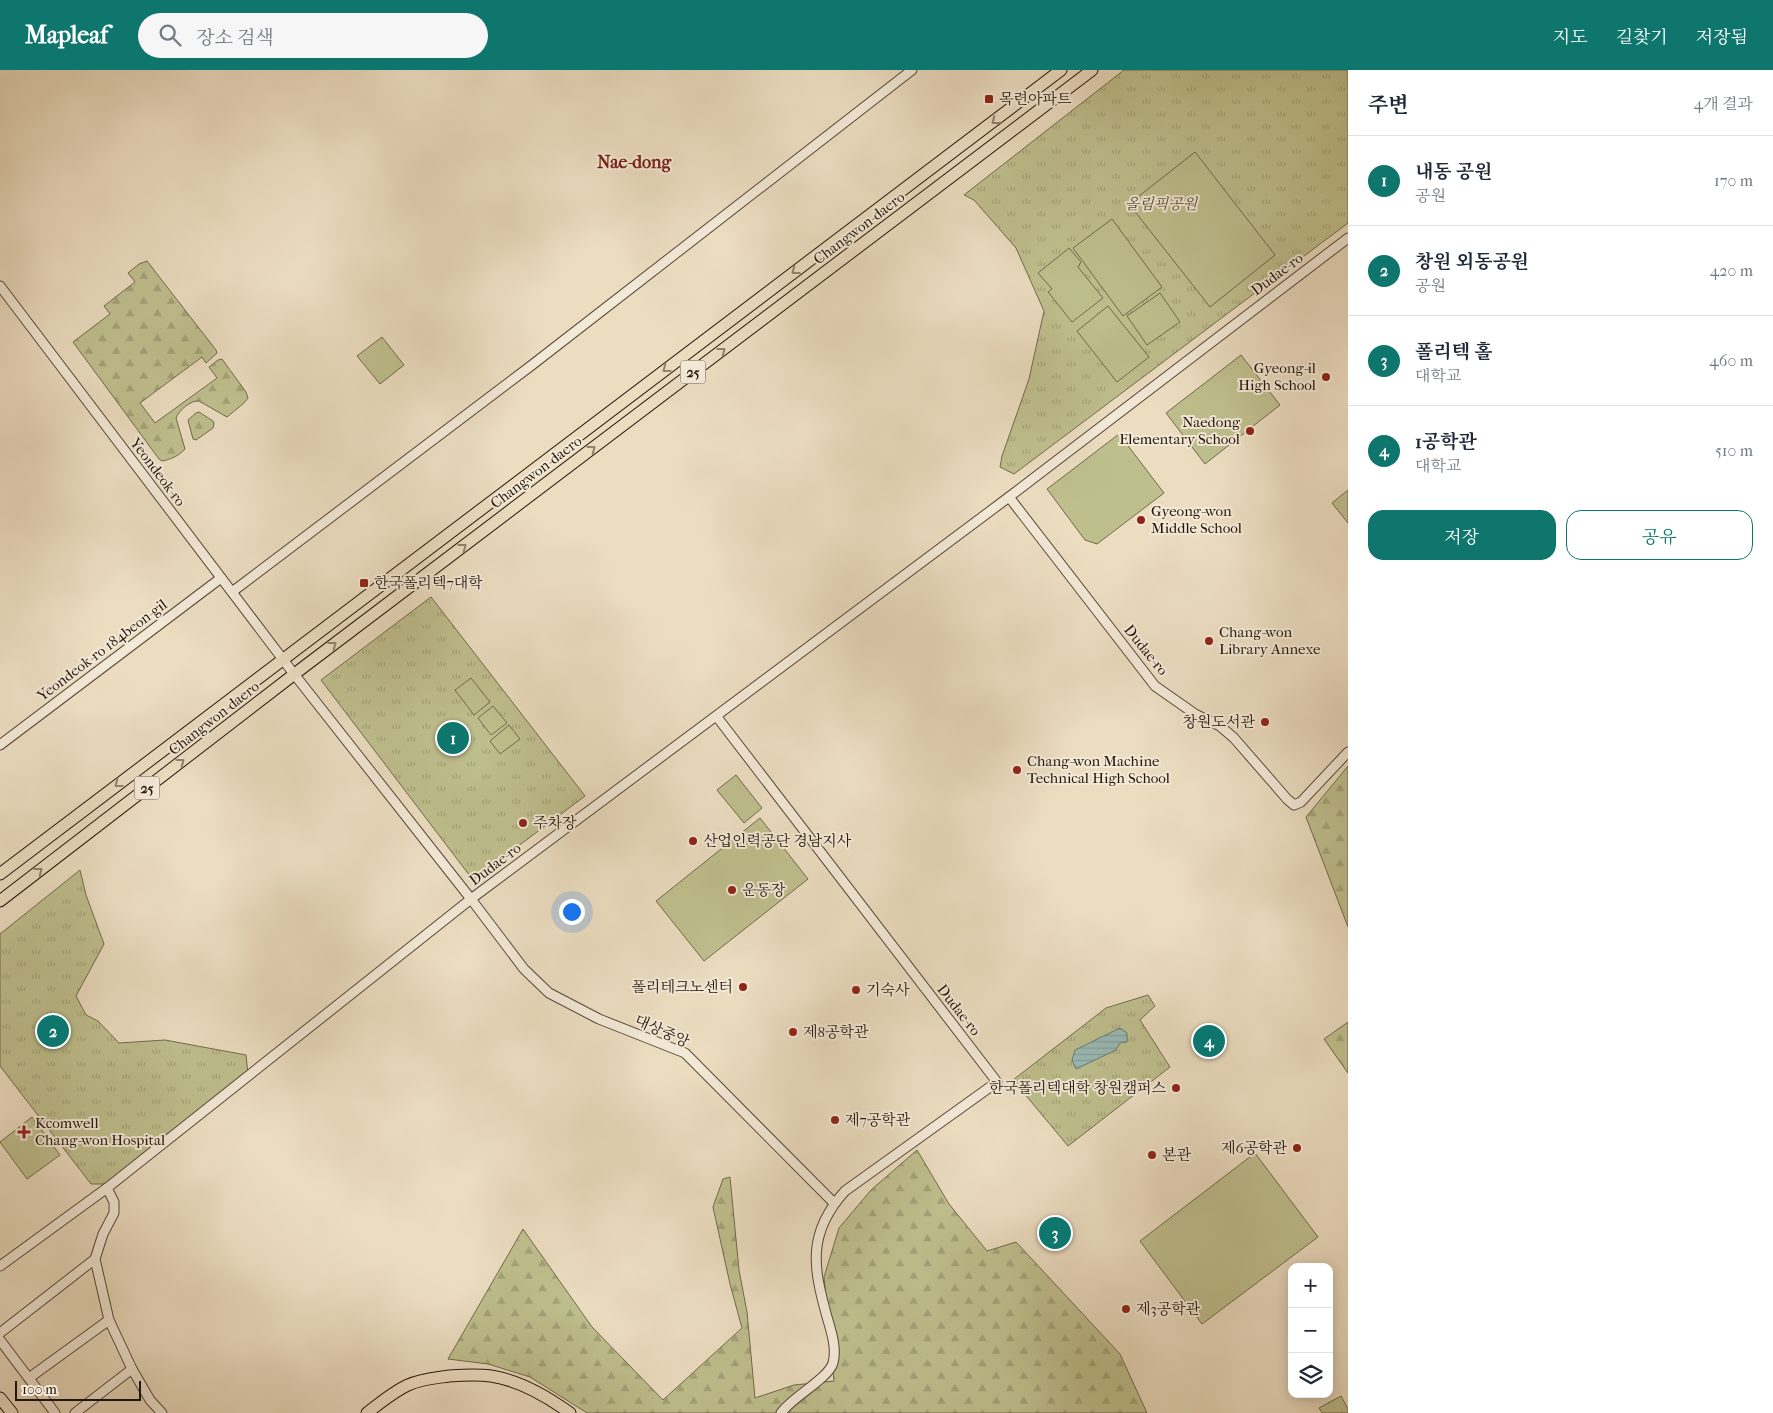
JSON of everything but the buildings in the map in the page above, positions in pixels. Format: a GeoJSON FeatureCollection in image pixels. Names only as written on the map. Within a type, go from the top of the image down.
{"type":"FeatureCollection","features":[{"type":"Feature","properties":{"kind":"main road","name":"Changwon-daero"},"geometry":{"type":"LineString","coordinates":[[0,874],[1061,70]]}},
{"type":"Feature","properties":{"kind":"main road","name":"Changwon-daero"},"geometry":{"type":"LineString","coordinates":[[0,901],[294,674],[1092,70]]}},
{"type":"Feature","properties":{"kind":"main road"},"geometry":{"type":"LineString","coordinates":[[367,1413],[410,1384],[431,1378],[461,1375],[491,1376],[514,1383],[537,1393],[570,1413]]}},
{"type":"Feature","properties":{"kind":"main road"},"geometry":{"type":"LineString","coordinates":[[0,1398],[12,1413]]}},
{"type":"Feature","properties":{"kind":"street"},"geometry":{"type":"LineString","coordinates":[[232,592],[532,365],[912,70]]}},
{"type":"Feature","properties":{"kind":"street","name":"Dudae-ro"},"geometry":{"type":"LineString","coordinates":[[294,674],[471,899],[1009,497],[1348,238]]}},
{"type":"Feature","properties":{"kind":"street","name":"Yeondeok-ro"},"geometry":{"type":"LineString","coordinates":[[0,286],[294,674]]}},
{"type":"Feature","properties":{"kind":"street","name":"Dudae-ro"},"geometry":{"type":"LineString","coordinates":[[1009,497],[1155,686],[1195,714],[1220,726],[1234,738],[1286,799],[1294,805],[1301,802],[1348,752]]}},
{"type":"Feature","properties":{"kind":"street","name":"Yeondeok-ro 184beon-gil"},"geometry":{"type":"LineString","coordinates":[[0,745],[221,578]]}},
{"type":"Feature","properties":{"kind":"street","name":"Dudae-ro"},"geometry":{"type":"LineString","coordinates":[[717,717],[997,1082],[845,1192],[834,1203]]}},
{"type":"Feature","properties":{"kind":"street"},"geometry":{"type":"LineString","coordinates":[[0,1266],[107,1188],[471,899]]}},
{"type":"Feature","properties":{"kind":"street","name":"대상중앙"},"geometry":{"type":"LineString","coordinates":[[471,899],[524,970],[549,993],[599,1019],[685,1053],[834,1203]]}},
{"type":"Feature","properties":{"kind":"street"},"geometry":{"type":"LineString","coordinates":[[107,1188],[114,1202],[114,1213],[103,1234],[95,1259],[110,1320],[132,1369],[150,1400],[162,1413]]}},
{"type":"Feature","properties":{"kind":"street"},"geometry":{"type":"LineString","coordinates":[[780,1413],[827,1373],[833,1362],[833,1338],[818,1282],[816,1256],[820,1231],[834,1203]]}},
{"type":"Feature","properties":{"kind":"street"},"geometry":{"type":"LineString","coordinates":[[0,1333],[95,1259]]}},
{"type":"Feature","properties":{"kind":"street"},"geometry":{"type":"LineString","coordinates":[[29,1378],[110,1320]]}},
{"type":"Feature","properties":{"kind":"street"},"geometry":{"type":"LineString","coordinates":[[0,1340],[55,1413]]}},
{"type":"Feature","properties":{"kind":"street"},"geometry":{"type":"LineString","coordinates":[[76,1413],[132,1369]]}},
{"type":"Feature","properties":{"kind":"green space","name":"올림픽공원"},"geometry":{"type":"Polygon","coordinates":[[[1124,70],[1348,70],[1348,223],[1014,474],[1000,467],[1002,456],[1029,379],[1044,311],[1016,248],[974,200],[964,195],[1124,70]]]}},
{"type":"Feature","properties":{"kind":"green space"},"geometry":{"type":"Polygon","coordinates":[[[1195,152],[1275,255],[1210,307],[1129,204],[1195,152]]]}},
{"type":"Feature","properties":{"kind":"green space"},"geometry":{"type":"Polygon","coordinates":[[[1112,219],[1162,287],[1123,316],[1073,248],[1112,219]]]}},
{"type":"Feature","properties":{"kind":"green space"},"geometry":{"type":"Polygon","coordinates":[[[1069,248],[1081,262],[1078,267],[1103,298],[1072,322],[1048,292],[1052,289],[1038,273],[1069,248]]]}},
{"type":"Feature","properties":{"kind":"green space"},"geometry":{"type":"Polygon","coordinates":[[[147,261],[217,353],[206,363],[202,357],[140,403],[155,423],[217,378],[209,367],[222,359],[246,392],[248,398],[227,417],[199,401],[192,402],[186,406],[176,418],[185,449],[175,457],[162,461],[73,342],[110,314],[104,306],[135,282],[128,273],[139,264],[147,261]]]}},
{"type":"Feature","properties":{"kind":"green space"},"geometry":{"type":"Polygon","coordinates":[[[1160,293],[1180,322],[1147,345],[1127,316],[1160,293]]]}},
{"type":"Feature","properties":{"kind":"green space"},"geometry":{"type":"Polygon","coordinates":[[[1108,306],[1149,357],[1117,382],[1077,331],[1108,306]]]}},
{"type":"Feature","properties":{"kind":"green space"},"geometry":{"type":"Polygon","coordinates":[[[382,337],[404,365],[380,384],[357,356],[382,337]]]}},
{"type":"Feature","properties":{"kind":"green space"},"geometry":{"type":"Polygon","coordinates":[[[1241,355],[1280,405],[1205,464],[1166,413],[1241,355]]]}},
{"type":"Feature","properties":{"kind":"green space"},"geometry":{"type":"Polygon","coordinates":[[[199,412],[213,421],[214,424],[213,428],[196,440],[193,439],[188,420],[199,412]]]}},
{"type":"Feature","properties":{"kind":"green space"},"geometry":{"type":"Polygon","coordinates":[[[1119,434],[1164,493],[1097,544],[1085,540],[1047,489],[1119,434]]]}},
{"type":"Feature","properties":{"kind":"green space"},"geometry":{"type":"Polygon","coordinates":[[[1348,490],[1348,523],[1332,503],[1348,490]]]}},
{"type":"Feature","properties":{"kind":"green space"},"geometry":{"type":"Polygon","coordinates":[[[431,597],[585,796],[473,880],[321,680],[431,597]]]}},
{"type":"Feature","properties":{"kind":"green space"},"geometry":{"type":"Polygon","coordinates":[[[471,678],[490,702],[474,715],[455,690],[471,678]]]}},
{"type":"Feature","properties":{"kind":"green space"},"geometry":{"type":"Polygon","coordinates":[[[493,706],[507,723],[491,735],[478,718],[493,706]]]}},
{"type":"Feature","properties":{"kind":"green space"},"geometry":{"type":"Polygon","coordinates":[[[509,725],[520,739],[500,754],[490,741],[509,725]]]}},
{"type":"Feature","properties":{"kind":"green space"},"geometry":{"type":"Polygon","coordinates":[[[1348,766],[1348,927],[1306,817],[1348,766]]]}},
{"type":"Feature","properties":{"kind":"green space"},"geometry":{"type":"Polygon","coordinates":[[[736,775],[762,808],[744,823],[717,790],[736,775]]]}},
{"type":"Feature","properties":{"kind":"green space","name":"운동장"},"geometry":{"type":"Polygon","coordinates":[[[760,818],[808,879],[704,961],[656,901],[760,818]]]}},
{"type":"Feature","properties":{"kind":"green space"},"geometry":{"type":"Polygon","coordinates":[[[80,870],[86,895],[104,944],[76,996],[86,1015],[98,1021],[119,1043],[165,1040],[246,1055],[248,1074],[107,1184],[91,1184],[0,1066],[0,934],[80,870]]]}},
{"type":"Feature","properties":{"kind":"green space"},"geometry":{"type":"Polygon","coordinates":[[[1148,995],[1155,1006],[1140,1020],[1170,1067],[1068,1146],[1013,1080],[1106,1008],[1148,995]]]}},
{"type":"Feature","properties":{"kind":"green space"},"geometry":{"type":"Polygon","coordinates":[[[1348,1022],[1348,1073],[1324,1039],[1348,1022]]]}},
{"type":"Feature","properties":{"kind":"green space"},"geometry":{"type":"Polygon","coordinates":[[[32,1117],[60,1155],[27,1179],[0,1142],[32,1117]]]}},
{"type":"Feature","properties":{"kind":"green space"},"geometry":{"type":"Polygon","coordinates":[[[917,1150],[949,1204],[987,1251],[1016,1242],[1120,1354],[1147,1413],[587,1413],[530,1377],[488,1364],[448,1359],[523,1229],[592,1327],[663,1400],[742,1328],[713,1207],[723,1179],[730,1177],[739,1270],[747,1312],[755,1398],[794,1385],[834,1381],[824,1277],[839,1228],[871,1190],[917,1150]]]}},
{"type":"Feature","properties":{"kind":"green space"},"geometry":{"type":"Polygon","coordinates":[[[1255,1153],[1318,1237],[1202,1324],[1140,1241],[1255,1153]]]}},
{"type":"Feature","properties":{"kind":"green space"},"geometry":{"type":"Polygon","coordinates":[[[1341,1396],[1348,1409],[1348,1413],[1322,1413],[1319,1408],[1341,1396]]]}},
{"type":"Feature","properties":{"kind":"water"},"geometry":{"type":"Polygon","coordinates":[[[1120,1028],[1127,1033],[1127,1042],[1120,1043],[1116,1050],[1076,1069],[1072,1060],[1075,1050],[1120,1028]]]}},
{"type":"Feature","properties":{"kind":"place","name":"목련아파트"},"geometry":{"type":"Point","coordinates":[989,99]}},
{"type":"Feature","properties":{"kind":"place","name":"Gyeong-il High School"},"geometry":{"type":"Point","coordinates":[1326,377]}},
{"type":"Feature","properties":{"kind":"place","name":"Naedong Elementary School"},"geometry":{"type":"Point","coordinates":[1250,431]}},
{"type":"Feature","properties":{"kind":"place","name":"Gyeong-won Middle School"},"geometry":{"type":"Point","coordinates":[1141,520]}},
{"type":"Feature","properties":{"kind":"place","name":"한국폴리텍7대학"},"geometry":{"type":"Point","coordinates":[364,583]}},
{"type":"Feature","properties":{"kind":"place","name":"Chang-won Library Annexe"},"geometry":{"type":"Point","coordinates":[1209,641]}},
{"type":"Feature","properties":{"kind":"place","name":"창원도서관"},"geometry":{"type":"Point","coordinates":[1265,722]}},
{"type":"Feature","properties":{"kind":"place","name":"내동 공원"},"geometry":{"type":"Point","coordinates":[453,738]}},
{"type":"Feature","properties":{"kind":"place","name":"Chang-won Machine Technical High School"},"geometry":{"type":"Point","coordinates":[1017,770]}},
{"type":"Feature","properties":{"kind":"place","name":"주차장"},"geometry":{"type":"Point","coordinates":[523,823]}},
{"type":"Feature","properties":{"kind":"place","name":"산업인력공단 경남지사"},"geometry":{"type":"Point","coordinates":[693,841]}},
{"type":"Feature","properties":{"kind":"place","name":"운동장"},"geometry":{"type":"Point","coordinates":[732,890]}},
{"type":"Feature","properties":{"kind":"place","name":"폴리테크노센터"},"geometry":{"type":"Point","coordinates":[743,987]}},
{"type":"Feature","properties":{"kind":"place","name":"기숙사"},"geometry":{"type":"Point","coordinates":[856,990]}},
{"type":"Feature","properties":{"kind":"place","name":"창원 외동공원"},"geometry":{"type":"Point","coordinates":[53,1031]}},
{"type":"Feature","properties":{"kind":"place","name":"제8공학관"},"geometry":{"type":"Point","coordinates":[793,1032]}},
{"type":"Feature","properties":{"kind":"place","name":"1공학관"},"geometry":{"type":"Point","coordinates":[1209,1041]}},
{"type":"Feature","properties":{"kind":"place","name":"한국폴리텍대학 창원캠퍼스"},"geometry":{"type":"Point","coordinates":[1176,1088]}},
{"type":"Feature","properties":{"kind":"place","name":"제7공학관"},"geometry":{"type":"Point","coordinates":[835,1120]}},
{"type":"Feature","properties":{"kind":"place","name":"Kcomwell Chang-won Hospital"},"geometry":{"type":"Point","coordinates":[24,1132]}},
{"type":"Feature","properties":{"kind":"place","name":"제6공학관"},"geometry":{"type":"Point","coordinates":[1297,1148]}},
{"type":"Feature","properties":{"kind":"place","name":"본관"},"geometry":{"type":"Point","coordinates":[1152,1155]}},
{"type":"Feature","properties":{"kind":"place","name":"폴리텍 홀"},"geometry":{"type":"Point","coordinates":[1055,1233]}},
{"type":"Feature","properties":{"kind":"place","name":"제3공학관"},"geometry":{"type":"Point","coordinates":[1126,1309]}},
{"type":"Feature","properties":{"kind":"district","name":"Nae-dong"},"geometry":{"type":"Point","coordinates":[634,162]}}]}
